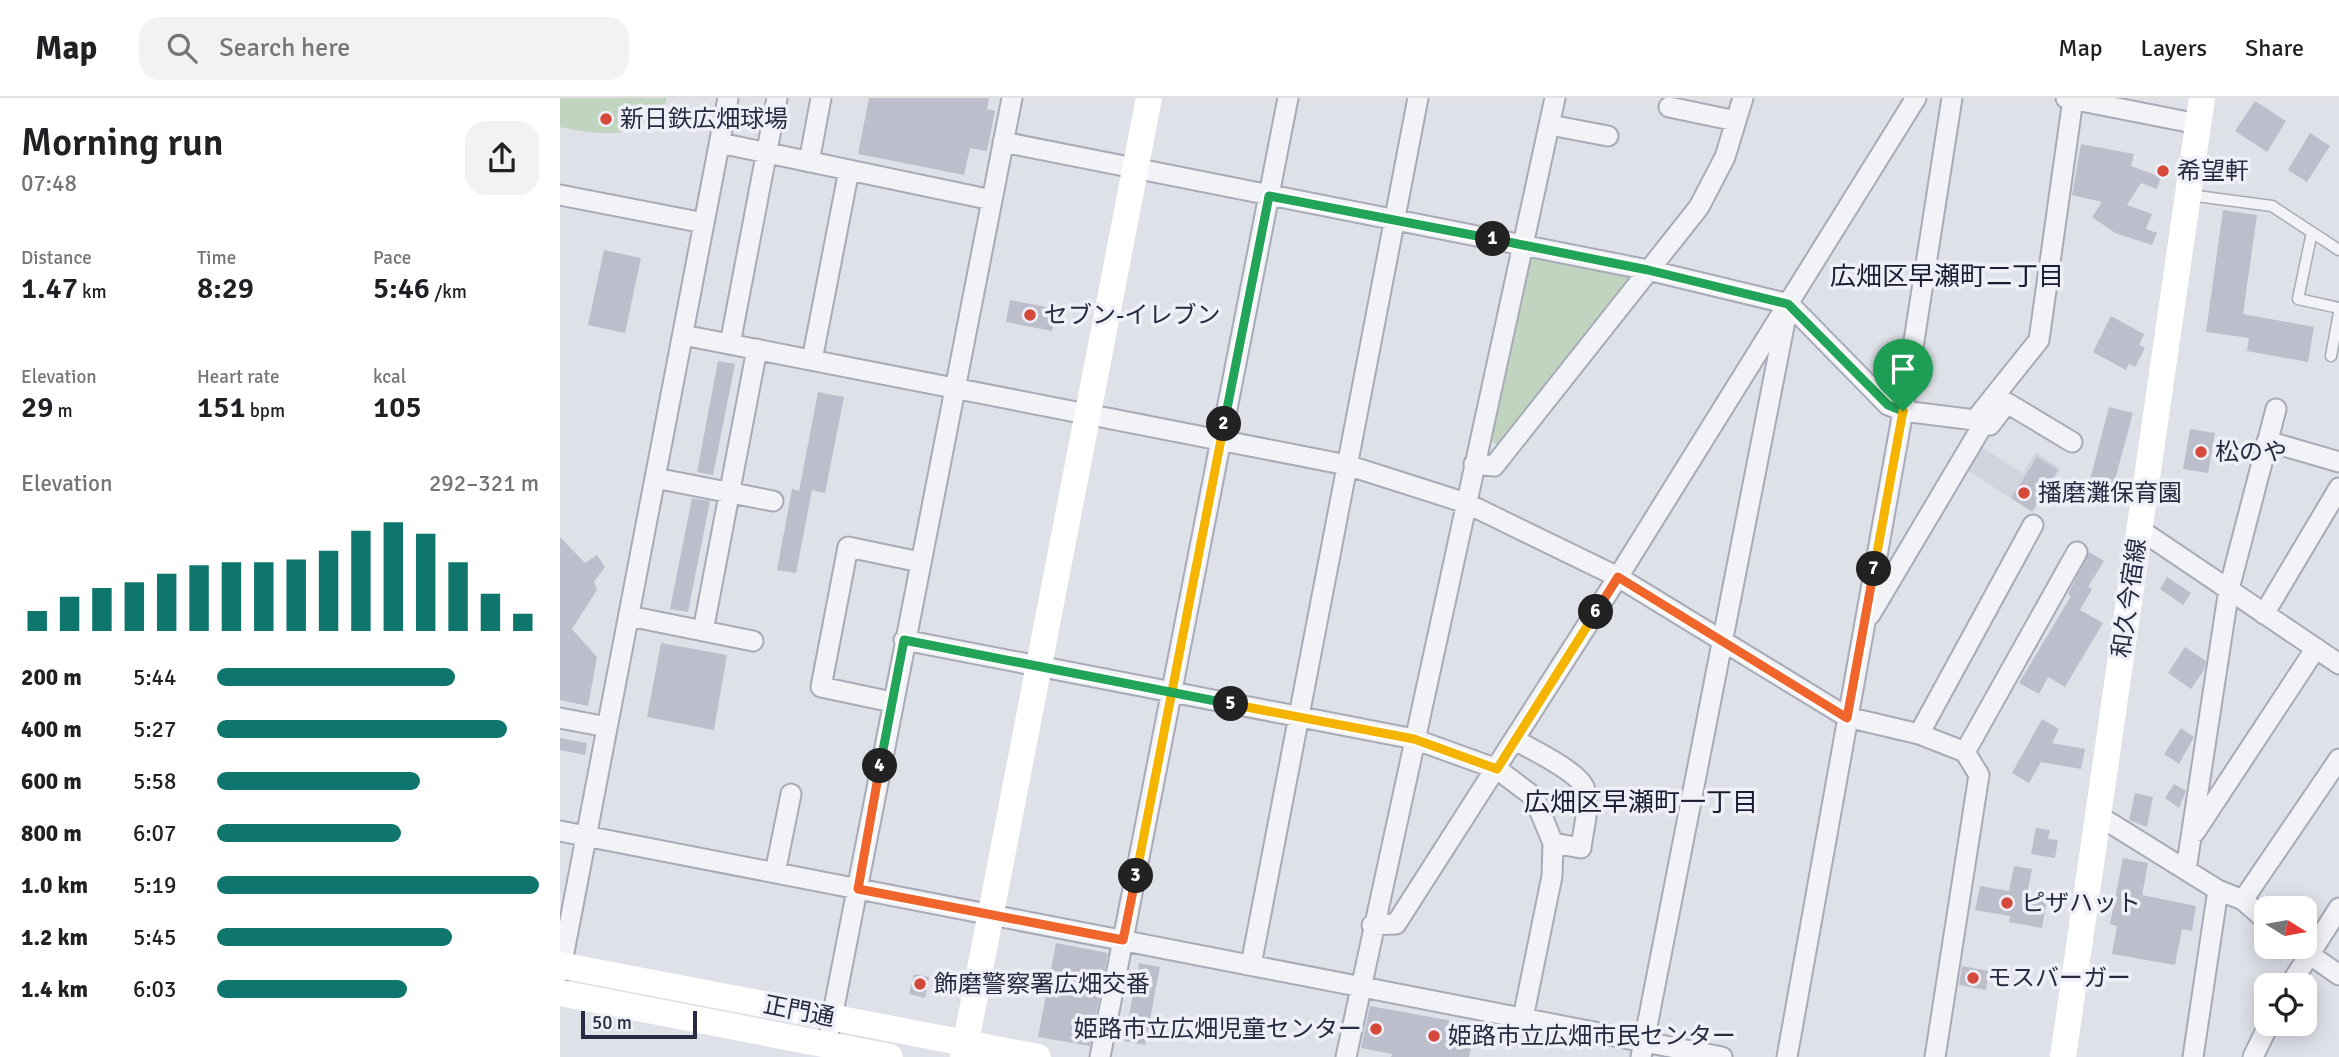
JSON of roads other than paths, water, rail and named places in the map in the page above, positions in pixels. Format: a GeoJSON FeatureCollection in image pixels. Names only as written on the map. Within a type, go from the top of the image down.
{"type":"FeatureCollection","features":[{"type":"Feature","properties":{"kind":"street"},"geometry":{"type":"LineString","coordinates":[[561,968],[729,98]]}},
{"type":"Feature","properties":{"kind":"street"},"geometry":{"type":"LineString","coordinates":[[730,344],[777,98]]}},
{"type":"Feature","properties":{"kind":"street"},"geometry":{"type":"LineString","coordinates":[[809,162],[821,98]]}},
{"type":"Feature","properties":{"kind":"street"},"geometry":{"type":"LineString","coordinates":[[825,1051],[1012,98]]}},
{"type":"Feature","properties":{"kind":"street"},"geometry":{"type":"LineString","coordinates":[[964,1050],[1149,98]]}},
{"type":"Feature","properties":{"kind":"street"},"geometry":{"type":"LineString","coordinates":[[1100,1057],[1288,98]]}},
{"type":"Feature","properties":{"kind":"street"},"geometry":{"type":"LineString","coordinates":[[1251,965],[1418,98]]}},
{"type":"Feature","properties":{"kind":"street"},"geometry":{"type":"LineString","coordinates":[[1346,1057],[1372,925],[1555,98]]}},
{"type":"Feature","properties":{"kind":"street"},"geometry":{"type":"LineString","coordinates":[[1474,464],[1494,466],[1699,207],[1725,157],[1743,98]]}},
{"type":"Feature","properties":{"kind":"street"},"geometry":{"type":"LineString","coordinates":[[1372,925],[1396,924],[1618,577],[1916,98]]}},
{"type":"Feature","properties":{"kind":"street"},"geometry":{"type":"LineString","coordinates":[[1787,1057],[1903,411],[1951,98]]}},
{"type":"Feature","properties":{"kind":"street"},"geometry":{"type":"LineString","coordinates":[[1863,628],[1980,422],[2039,340],[2070,99],[2200,111]]}},
{"type":"Feature","properties":{"kind":"street"},"geometry":{"type":"LineString","coordinates":[[1668,107],[1736,121]]}},
{"type":"Feature","properties":{"kind":"street","name":"和久今宿線"},"geometry":{"type":"LineString","coordinates":[[2063,1057],[2200,111]]}},
{"type":"Feature","properties":{"kind":"street"},"geometry":{"type":"LineString","coordinates":[[1550,125],[1608,136]]}},
{"type":"Feature","properties":{"kind":"street"},"geometry":{"type":"LineString","coordinates":[[1003,142],[1648,270],[1788,304],[1888,405],[1903,411],[1990,425],[2007,402],[2072,442]]}},
{"type":"Feature","properties":{"kind":"street"},"geometry":{"type":"LineString","coordinates":[[720,143],[992,200]]}},
{"type":"Feature","properties":{"kind":"street"},"geometry":{"type":"LineString","coordinates":[[812,360],[849,170]]}},
{"type":"Feature","properties":{"kind":"street"},"geometry":{"type":"LineString","coordinates":[[560,195],[704,223]]}},
{"type":"Feature","properties":{"kind":"street"},"geometry":{"type":"LineString","coordinates":[[1643,1049],[1788,304]]}},
{"type":"Feature","properties":{"kind":"street"},"geometry":{"type":"LineString","coordinates":[[683,335],[1347,465],[1466,503],[1618,577],[1847,718],[1919,734],[1965,752],[1979,775],[1935,1057]]}},
{"type":"Feature","properties":{"kind":"street"},"geometry":{"type":"LineString","coordinates":[[702,631],[757,349]]}},
{"type":"Feature","properties":{"kind":"street"},"geometry":{"type":"LineString","coordinates":[[2186,870],[2229,590],[2276,409]]}},
{"type":"Feature","properties":{"kind":"street"},"geometry":{"type":"LineString","coordinates":[[2267,441],[2339,462]]}},
{"type":"Feature","properties":{"kind":"street"},"geometry":{"type":"LineString","coordinates":[[655,478],[773,501]]}},
{"type":"Feature","properties":{"kind":"street"},"geometry":{"type":"LineString","coordinates":[[2264,614],[2339,488]]}},
{"type":"Feature","properties":{"kind":"street"},"geometry":{"type":"LineString","coordinates":[[1919,734],[2033,525]]}},
{"type":"Feature","properties":{"kind":"street"},"geometry":{"type":"LineString","coordinates":[[2139,529],[2339,664]]}},
{"type":"Feature","properties":{"kind":"street"},"geometry":{"type":"LineString","coordinates":[[892,702],[821,687],[848,547],[920,562]]}},
{"type":"Feature","properties":{"kind":"street"},"geometry":{"type":"LineString","coordinates":[[1965,752],[2077,552]]}},
{"type":"Feature","properties":{"kind":"street"},"geometry":{"type":"LineString","coordinates":[[629,617],[753,641]]}},
{"type":"Feature","properties":{"kind":"street"},"geometry":{"type":"LineString","coordinates":[[904,640],[1414,739],[1497,769],[1534,797],[1553,842],[1552,876],[1523,1018]]}},
{"type":"Feature","properties":{"kind":"street"},"geometry":{"type":"LineString","coordinates":[[2191,838],[2316,649]]}},
{"type":"Feature","properties":{"kind":"street"},"geometry":{"type":"LineString","coordinates":[[560,718],[607,727]]}},
{"type":"Feature","properties":{"kind":"street"},"geometry":{"type":"LineString","coordinates":[[1515,740],[1576,777],[1584,787],[1587,808],[1581,848],[1553,842]]}},
{"type":"Feature","properties":{"kind":"street"},"geometry":{"type":"LineString","coordinates":[[2243,900],[2339,759]]}},
{"type":"Feature","properties":{"kind":"street"},"geometry":{"type":"LineString","coordinates":[[775,873],[791,794]]}},
{"type":"Feature","properties":{"kind":"street"},"geometry":{"type":"LineString","coordinates":[[2099,816],[2218,890],[2243,900],[2254,910]]}},
{"type":"Feature","properties":{"kind":"street"},"geometry":{"type":"LineString","coordinates":[[560,831],[1523,1018],[1643,1049],[1722,1057]]}},
{"type":"Feature","properties":{"kind":"street"},"geometry":{"type":"LineString","coordinates":[[2193,1057],[2218,890]]}},
{"type":"Feature","properties":{"kind":"street"},"geometry":{"type":"LineString","coordinates":[[2317,935],[2339,908]]}},
{"type":"Feature","properties":{"kind":"street"},"geometry":{"type":"LineString","coordinates":[[2316,959],[2339,975]]}},
{"type":"Feature","properties":{"kind":"street","name":"正門通"},"geometry":{"type":"LineString","coordinates":[[561,968],[832,1018],[964,1050],[1038,1057]]}},
{"type":"Feature","properties":{"kind":"street","name":"正門通"},"geometry":{"type":"LineString","coordinates":[[560,993],[825,1051],[891,1057]]}},
{"type":"Feature","properties":{"kind":"street"},"geometry":{"type":"LineString","coordinates":[[2253,1057],[2263,1036]]}},
{"type":"Feature","properties":{"kind":"lane"},"geometry":{"type":"LineString","coordinates":[[2189,195],[2272,206],[2339,250]]}},
{"type":"Feature","properties":{"kind":"lane"},"geometry":{"type":"LineString","coordinates":[[2312,232],[2298,299],[2339,311],[2331,356]]}},
{"type":"Feature","properties":{"kind":"place","name":"新日鉄広畑球場"},"geometry":{"type":"Point","coordinates":[606,119]}},
{"type":"Feature","properties":{"kind":"place","name":"希望軒"},"geometry":{"type":"Point","coordinates":[2163,171]}},
{"type":"Feature","properties":{"kind":"place","name":"セブン-イレブン"},"geometry":{"type":"Point","coordinates":[1030,315]}},
{"type":"Feature","properties":{"kind":"place","name":"松のや"},"geometry":{"type":"Point","coordinates":[2201,452]}},
{"type":"Feature","properties":{"kind":"place","name":"播磨灘保育園"},"geometry":{"type":"Point","coordinates":[2024,493]}},
{"type":"Feature","properties":{"kind":"place","name":"ピザハット"},"geometry":{"type":"Point","coordinates":[2007,903]}},
{"type":"Feature","properties":{"kind":"place","name":"モスバーガー"},"geometry":{"type":"Point","coordinates":[1973,978]}},
{"type":"Feature","properties":{"kind":"place","name":"飾磨警察署広畑交番"},"geometry":{"type":"Point","coordinates":[920,984]}},
{"type":"Feature","properties":{"kind":"place","name":"姫路市立広畑児童センター"},"geometry":{"type":"Point","coordinates":[1376,1029]}},
{"type":"Feature","properties":{"kind":"place","name":"姫路市立広畑市民センター"},"geometry":{"type":"Point","coordinates":[1434,1036]}},
{"type":"Feature","properties":{"kind":"district","name":"広畑区早瀬町二丁目"},"geometry":{"type":"Point","coordinates":[1947,277]}},
{"type":"Feature","properties":{"kind":"district","name":"広畑区早瀬町一丁目"},"geometry":{"type":"Point","coordinates":[1641,803]}}]}
